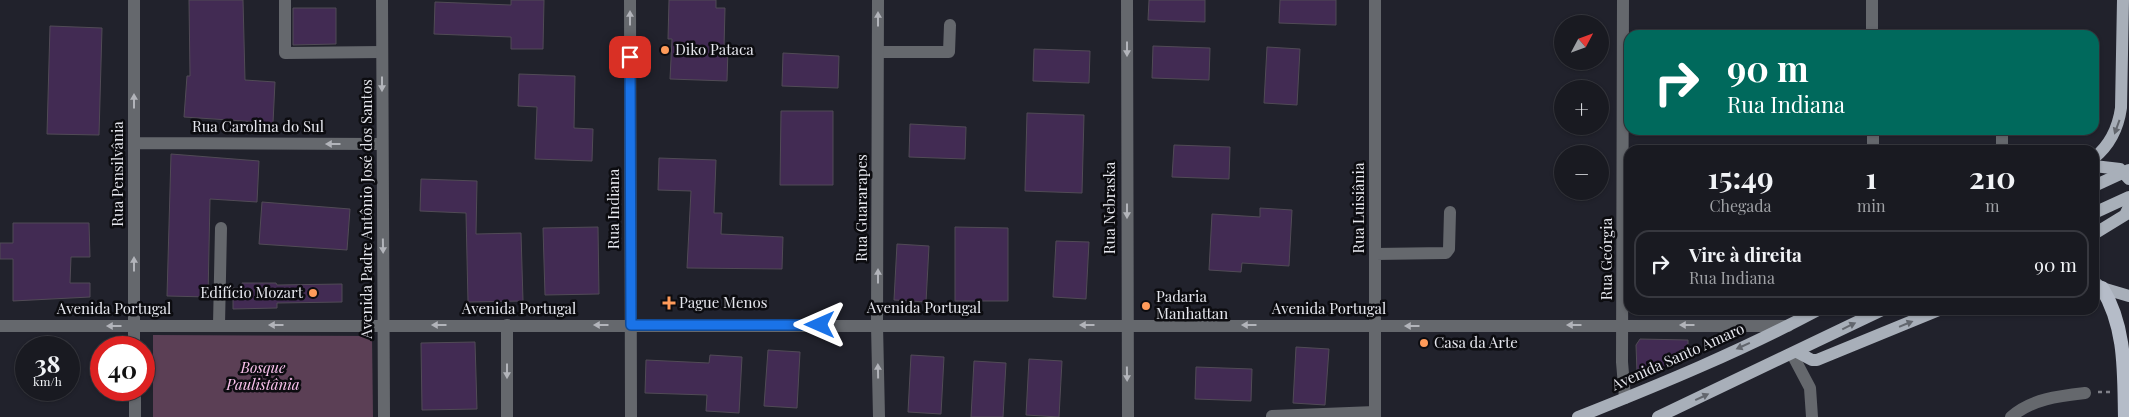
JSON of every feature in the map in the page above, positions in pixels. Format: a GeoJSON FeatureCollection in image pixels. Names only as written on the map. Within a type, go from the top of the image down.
{"type":"FeatureCollection","features":[{"type":"Feature","properties":{"kind":"highway"},"geometry":{"type":"LineString","coordinates":[[2099,286],[2112,304],[2117,316],[2121,338],[2125,417]]}},
{"type":"Feature","properties":{"kind":"main road"},"geometry":{"type":"LineString","coordinates":[[2099,153],[2112,139],[2119,125],[2121,108],[2120,74],[2126,41],[2123,0]]}},
{"type":"Feature","properties":{"kind":"main road"},"geometry":{"type":"LineString","coordinates":[[2099,167],[2120,169],[2129,179]]}},
{"type":"Feature","properties":{"kind":"main road"},"geometry":{"type":"LineString","coordinates":[[2099,184],[2129,170]]}},
{"type":"Feature","properties":{"kind":"main road"},"geometry":{"type":"LineString","coordinates":[[2099,211],[2129,197]]}},
{"type":"Feature","properties":{"kind":"main road"},"geometry":{"type":"LineString","coordinates":[[2099,231],[2125,216],[2129,207]]}},
{"type":"Feature","properties":{"kind":"main road"},"geometry":{"type":"LineString","coordinates":[[2099,285],[2129,296]]}},
{"type":"Feature","properties":{"kind":"main road","name":"Avenida Santo Amaro"},"geometry":{"type":"LineString","coordinates":[[1578,417],[1626,398],[1809,315]]}},
{"type":"Feature","properties":{"kind":"main road"},"geometry":{"type":"LineString","coordinates":[[1658,417],[1872,315]]}},
{"type":"Feature","properties":{"kind":"main road"},"geometry":{"type":"LineString","coordinates":[[1794,353],[1815,360],[1927,315]]}},
{"type":"Feature","properties":{"kind":"street","name":"Rua Pensilvânia"},"geometry":{"type":"LineString","coordinates":[[134,0],[134,336]]}},
{"type":"Feature","properties":{"kind":"street"},"geometry":{"type":"LineString","coordinates":[[285,0],[285,52],[382,52]]}},
{"type":"Feature","properties":{"kind":"street","name":"Avenida Padre Antônio José dos Santos"},"geometry":{"type":"LineString","coordinates":[[382,0],[384,417]]}},
{"type":"Feature","properties":{"kind":"street","name":"Rua Indiana"},"geometry":{"type":"LineString","coordinates":[[630,0],[631,417]]}},
{"type":"Feature","properties":{"kind":"street","name":"Rua Guararapes"},"geometry":{"type":"LineString","coordinates":[[878,0],[877,325],[880,417]]}},
{"type":"Feature","properties":{"kind":"street","name":"Rua Nebraska"},"geometry":{"type":"LineString","coordinates":[[1127,0],[1126,325],[1128,417]]}},
{"type":"Feature","properties":{"kind":"street","name":"Rua Luisiânia"},"geometry":{"type":"LineString","coordinates":[[1375,0],[1375,414]]}},
{"type":"Feature","properties":{"kind":"street","name":"Rua Geórgia"},"geometry":{"type":"LineString","coordinates":[[1623,0],[1622,362],[1626,398]]}},
{"type":"Feature","properties":{"kind":"street"},"geometry":{"type":"LineString","coordinates":[[1872,0],[1872,30]]}},
{"type":"Feature","properties":{"kind":"street"},"geometry":{"type":"LineString","coordinates":[[878,52],[949,52],[950,25]]}},
{"type":"Feature","properties":{"kind":"street","name":"Rua Carolina do Sul"},"geometry":{"type":"LineString","coordinates":[[134,142],[382,144]]}},
{"type":"Feature","properties":{"kind":"street"},"geometry":{"type":"LineString","coordinates":[[1375,254],[1446,253],[1449,250],[1450,212]]}},
{"type":"Feature","properties":{"kind":"street"},"geometry":{"type":"LineString","coordinates":[[219,325],[221,228]]}},
{"type":"Feature","properties":{"kind":"street"},"geometry":{"type":"LineString","coordinates":[[507,325],[507,417]]}},
{"type":"Feature","properties":{"kind":"street","name":"Avenida Portugal"},"geometry":{"type":"LineString","coordinates":[[0,326],[1788,326]]}},
{"type":"Feature","properties":{"kind":"street"},"geometry":{"type":"LineString","coordinates":[[1794,353],[1810,388],[1812,417]]}},
{"type":"Feature","properties":{"kind":"street"},"geometry":{"type":"LineString","coordinates":[[2011,417],[2018,411],[2051,396],[2085,393]]}},
{"type":"Feature","properties":{"kind":"street"},"geometry":{"type":"LineString","coordinates":[[135,401],[135,417]]}},
{"type":"Feature","properties":{"kind":"street"},"geometry":{"type":"LineString","coordinates":[[1272,416],[1375,414]]}},
{"type":"Feature","properties":{"kind":"path"},"geometry":{"type":"LineString","coordinates":[[2085,393],[2124,392]]}},
{"type":"Feature","properties":{"kind":"green space","name":"Bosque Paulistânia"},"geometry":{"type":"Polygon","coordinates":[[[153,335],[372,336],[373,417],[153,417],[153,401],[155,401],[155,336],[153,335]]]}},
{"type":"Feature","properties":{"kind":"building"},"geometry":{"type":"Polygon","coordinates":[[[189,0],[243,0],[245,80],[275,82],[273,123],[184,117],[187,76],[190,76],[189,0]]]}},
{"type":"Feature","properties":{"kind":"building"},"geometry":{"type":"Polygon","coordinates":[[[511,0],[544,0],[543,49],[511,49],[511,37],[434,34],[435,2],[511,5],[511,0]]]}},
{"type":"Feature","properties":{"kind":"building"},"geometry":{"type":"Polygon","coordinates":[[[669,0],[716,0],[716,8],[725,8],[724,48],[728,49],[727,81],[670,79],[672,39],[668,39],[669,0]]]}},
{"type":"Feature","properties":{"kind":"building"},"geometry":{"type":"Polygon","coordinates":[[[1149,0],[1205,0],[1205,22],[1148,20],[1149,0]]]}},
{"type":"Feature","properties":{"kind":"building"},"geometry":{"type":"Polygon","coordinates":[[[1280,0],[1336,0],[1336,25],[1279,23],[1280,0]]]}},
{"type":"Feature","properties":{"kind":"building"},"geometry":{"type":"Polygon","coordinates":[[[293,8],[336,8],[336,44],[293,45],[293,8]]]}},
{"type":"Feature","properties":{"kind":"building"},"geometry":{"type":"Polygon","coordinates":[[[50,26],[102,28],[99,135],[47,134],[50,26]]]}},
{"type":"Feature","properties":{"kind":"building"},"geometry":{"type":"Polygon","coordinates":[[[1153,46],[1210,48],[1209,80],[1152,78],[1153,46]]]}},
{"type":"Feature","properties":{"kind":"building"},"geometry":{"type":"Polygon","coordinates":[[[1267,47],[1300,49],[1297,105],[1264,103],[1267,47]]]}},
{"type":"Feature","properties":{"kind":"building"},"geometry":{"type":"Polygon","coordinates":[[[1034,49],[1090,51],[1089,83],[1033,81],[1034,49]]]}},
{"type":"Feature","properties":{"kind":"building"},"geometry":{"type":"Polygon","coordinates":[[[783,53],[839,56],[838,88],[782,86],[783,53]]]}},
{"type":"Feature","properties":{"kind":"building"},"geometry":{"type":"Polygon","coordinates":[[[519,74],[575,76],[574,128],[593,129],[592,161],[535,159],[537,107],[518,106],[519,74]]]}},
{"type":"Feature","properties":{"kind":"building"},"geometry":{"type":"Polygon","coordinates":[[[781,111],[833,111],[833,185],[780,185],[781,111]]]}},
{"type":"Feature","properties":{"kind":"building"},"geometry":{"type":"Polygon","coordinates":[[[1027,113],[1084,115],[1082,193],[1025,191],[1027,113]]]}},
{"type":"Feature","properties":{"kind":"building"},"geometry":{"type":"Polygon","coordinates":[[[910,124],[966,127],[965,159],[909,157],[910,124]]]}},
{"type":"Feature","properties":{"kind":"building"},"geometry":{"type":"Polygon","coordinates":[[[1174,145],[1230,147],[1229,179],[1172,177],[1174,145]]]}},
{"type":"Feature","properties":{"kind":"building"},"geometry":{"type":"Polygon","coordinates":[[[171,154],[259,161],[257,202],[210,199],[208,297],[167,296],[171,154]]]}},
{"type":"Feature","properties":{"kind":"building"},"geometry":{"type":"Polygon","coordinates":[[[659,158],[716,160],[714,213],[722,213],[721,234],[783,237],[782,269],[687,268],[691,191],[658,190],[659,158]]]}},
{"type":"Feature","properties":{"kind":"building"},"geometry":{"type":"Polygon","coordinates":[[[421,179],[477,181],[476,234],[521,233],[523,301],[468,302],[466,213],[420,211],[421,179]]]}},
{"type":"Feature","properties":{"kind":"building"},"geometry":{"type":"Polygon","coordinates":[[[262,202],[350,209],[347,250],[259,244],[262,202]]]}},
{"type":"Feature","properties":{"kind":"building"},"geometry":{"type":"Polygon","coordinates":[[[1260,208],[1292,210],[1289,266],[1242,263],[1241,272],[1209,270],[1212,214],[1260,217],[1260,208]]]}},
{"type":"Feature","properties":{"kind":"building"},"geometry":{"type":"Polygon","coordinates":[[[13,223],[89,223],[90,257],[71,257],[70,283],[90,283],[90,297],[13,301],[13,259],[0,259],[0,243],[13,243],[13,223]]]}},
{"type":"Feature","properties":{"kind":"building"},"geometry":{"type":"Polygon","coordinates":[[[598,227],[599,294],[545,295],[543,228],[598,227]]]}},
{"type":"Feature","properties":{"kind":"building"},"geometry":{"type":"Polygon","coordinates":[[[955,227],[1008,228],[1008,301],[955,301],[955,227]]]}},
{"type":"Feature","properties":{"kind":"building"},"geometry":{"type":"Polygon","coordinates":[[[1056,241],[1089,242],[1086,299],[1053,297],[1056,241]]]}},
{"type":"Feature","properties":{"kind":"building"},"geometry":{"type":"Polygon","coordinates":[[[897,244],[929,246],[926,302],[894,300],[897,244]]]}},
{"type":"Feature","properties":{"kind":"building"},"geometry":{"type":"Polygon","coordinates":[[[242,283],[276,283],[277,285],[342,284],[342,302],[277,303],[277,308],[233,309],[233,288],[241,288],[242,283]]]}},
{"type":"Feature","properties":{"kind":"building"},"geometry":{"type":"Polygon","coordinates":[[[1640,339],[1688,340],[1688,357],[1650,376],[1637,372],[1636,345],[1640,339]]]}},
{"type":"Feature","properties":{"kind":"building"},"geometry":{"type":"Polygon","coordinates":[[[475,342],[477,409],[422,410],[421,343],[475,342]]]}},
{"type":"Feature","properties":{"kind":"building"},"geometry":{"type":"Polygon","coordinates":[[[1296,347],[1329,349],[1325,405],[1293,403],[1296,347]]]}},
{"type":"Feature","properties":{"kind":"building"},"geometry":{"type":"Polygon","coordinates":[[[768,350],[800,352],[797,408],[764,406],[768,350]]]}},
{"type":"Feature","properties":{"kind":"building"},"geometry":{"type":"Polygon","coordinates":[[[710,355],[742,357],[739,413],[706,411],[707,395],[645,393],[646,360],[709,363],[710,355]]]}},
{"type":"Feature","properties":{"kind":"building"},"geometry":{"type":"Polygon","coordinates":[[[911,355],[944,357],[941,414],[908,412],[911,355]]]}},
{"type":"Feature","properties":{"kind":"building"},"geometry":{"type":"Polygon","coordinates":[[[1029,359],[1062,361],[1059,417],[1026,415],[1029,359]]]}},
{"type":"Feature","properties":{"kind":"building"},"geometry":{"type":"Polygon","coordinates":[[[974,361],[1006,363],[1003,417],[971,417],[974,361]]]}},
{"type":"Feature","properties":{"kind":"building"},"geometry":{"type":"Polygon","coordinates":[[[1196,367],[1252,369],[1251,401],[1195,399],[1196,367]]]}},
{"type":"Feature","properties":{"kind":"place","name":"Diko Pataca"},"geometry":{"type":"Point","coordinates":[665,50]}},
{"type":"Feature","properties":{"kind":"place","name":"Edifício Mozart"},"geometry":{"type":"Point","coordinates":[313,293]}},
{"type":"Feature","properties":{"kind":"place","name":"Pague Menos"},"geometry":{"type":"Point","coordinates":[669,303]}},
{"type":"Feature","properties":{"kind":"place","name":"Padaria Manhattan"},"geometry":{"type":"Point","coordinates":[1146,306]}},
{"type":"Feature","properties":{"kind":"place","name":"Casa da Arte"},"geometry":{"type":"Point","coordinates":[1424,343]}},
{"type":"Feature","properties":{"kind":"route"},"geometry":{"type":"LineString","coordinates":[[630,57],[631,325],[820,325]]}}]}
